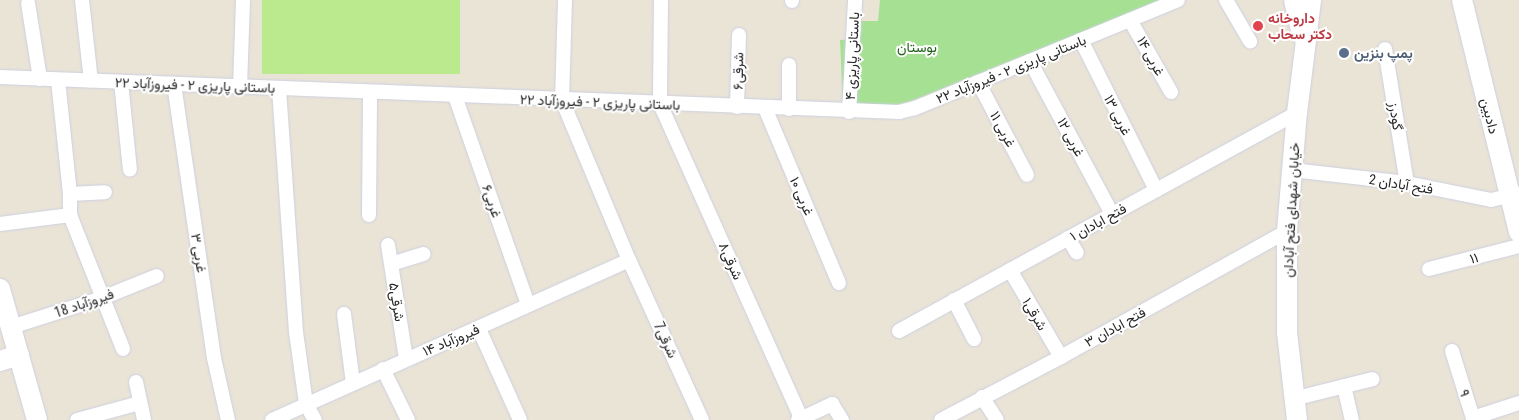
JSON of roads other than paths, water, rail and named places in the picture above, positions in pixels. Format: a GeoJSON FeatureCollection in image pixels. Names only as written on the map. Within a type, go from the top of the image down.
{"type":"FeatureCollection","features":[{"type":"Feature","properties":{"kind":"main road"},"geometry":{"type":"LineString","coordinates":[[1294,0],[1305,51]]}},
{"type":"Feature","properties":{"kind":"main road","name":"خیابان شهدای فتح آبادان"},"geometry":{"type":"LineString","coordinates":[[1297,420],[1293,399],[1287,332],[1287,232],[1297,112],[1311,0]]}},
{"type":"Feature","properties":{"kind":"main road","name":"دادبین"},"geometry":{"type":"LineString","coordinates":[[1462,0],[1515,195],[1519,232]]}},
{"type":"Feature","properties":{"kind":"main road"},"geometry":{"type":"LineString","coordinates":[[0,289],[11,327],[9,358],[37,420]]}},
{"type":"Feature","properties":{"kind":"street"},"geometry":{"type":"LineString","coordinates":[[82,0],[91,81]]}},
{"type":"Feature","properties":{"kind":"street"},"geometry":{"type":"LineString","coordinates":[[240,87],[243,0]]}},
{"type":"Feature","properties":{"kind":"street"},"geometry":{"type":"LineString","coordinates":[[562,100],[565,0]]}},
{"type":"Feature","properties":{"kind":"street"},"geometry":{"type":"LineString","coordinates":[[660,104],[661,0]]}},
{"type":"Feature","properties":{"kind":"street","name":"باستانی پاریزی ۴"},"geometry":{"type":"LineString","coordinates":[[849,112],[854,0]]}},
{"type":"Feature","properties":{"kind":"street","name":"باستانی پاریزی ۲ - فیروزآباد ۲۲"},"geometry":{"type":"LineString","coordinates":[[0,77],[884,113],[907,110],[1178,0]]}},
{"type":"Feature","properties":{"kind":"street"},"geometry":{"type":"LineString","coordinates":[[1226,0],[1250,41]]}},
{"type":"Feature","properties":{"kind":"street"},"geometry":{"type":"LineString","coordinates":[[28,3],[40,79]]}},
{"type":"Feature","properties":{"kind":"street","name":"غربی ۱۴"},"geometry":{"type":"LineString","coordinates":[[1130,20],[1171,92]]}},
{"type":"Feature","properties":{"kind":"street","name":"شرقی۶"},"geometry":{"type":"LineString","coordinates":[[738,107],[739,35]]}},
{"type":"Feature","properties":{"kind":"street","name":"غربی ۱۳"},"geometry":{"type":"LineString","coordinates":[[1080,40],[1156,190]]}},
{"type":"Feature","properties":{"kind":"street","name":"گودرز"},"geometry":{"type":"LineString","coordinates":[[1385,48],[1407,183]]}},
{"type":"Feature","properties":{"kind":"street","name":"غربی ۱۲"},"geometry":{"type":"LineString","coordinates":[[1030,61],[1112,214]]}},
{"type":"Feature","properties":{"kind":"street"},"geometry":{"type":"LineString","coordinates":[[789,65],[789,109]]}},
{"type":"Feature","properties":{"kind":"street"},"geometry":{"type":"LineString","coordinates":[[58,80],[70,194],[70,215],[123,349]]}},
{"type":"Feature","properties":{"kind":"street"},"geometry":{"type":"LineString","coordinates":[[120,82],[130,170]]}},
{"type":"Feature","properties":{"kind":"street","name":"غربی ۱۱"},"geometry":{"type":"LineString","coordinates":[[978,82],[1027,175]]}},
{"type":"Feature","properties":{"kind":"street","name":"غربی ۳"},"geometry":{"type":"LineString","coordinates":[[174,84],[214,358],[228,420]]}},
{"type":"Feature","properties":{"kind":"street"},"geometry":{"type":"LineString","coordinates":[[279,89],[296,332],[306,404],[315,420]]}},
{"type":"Feature","properties":{"kind":"street"},"geometry":{"type":"LineString","coordinates":[[369,215],[370,92]]}},
{"type":"Feature","properties":{"kind":"street","name":"غربی۶"},"geometry":{"type":"LineString","coordinates":[[455,96],[528,306]]}},
{"type":"Feature","properties":{"kind":"street","name":"شرقی7"},"geometry":{"type":"LineString","coordinates":[[562,100],[629,260],[702,420]]}},
{"type":"Feature","properties":{"kind":"street","name":"شرقی۸"},"geometry":{"type":"LineString","coordinates":[[660,104],[800,419]]}},
{"type":"Feature","properties":{"kind":"street","name":"غربی ۱۰"},"geometry":{"type":"LineString","coordinates":[[764,108],[839,283]]}},
{"type":"Feature","properties":{"kind":"street","name":"فتح ابادان ۱"},"geometry":{"type":"LineString","coordinates":[[898,331],[1297,112]]}},
{"type":"Feature","properties":{"kind":"street","name":"فتح آبادان 2"},"geometry":{"type":"LineString","coordinates":[[1292,170],[1407,183],[1490,200],[1515,195]]}},
{"type":"Feature","properties":{"kind":"street"},"geometry":{"type":"LineString","coordinates":[[70,194],[105,192]]}},
{"type":"Feature","properties":{"kind":"street"},"geometry":{"type":"LineString","coordinates":[[0,224],[70,215]]}},
{"type":"Feature","properties":{"kind":"street","name":"فتح ابادان ۳"},"geometry":{"type":"LineString","coordinates":[[941,420],[1061,357],[1287,232]]}},
{"type":"Feature","properties":{"kind":"street"},"geometry":{"type":"LineString","coordinates":[[1068,238],[1077,253]]}},
{"type":"Feature","properties":{"kind":"street","name":"شرقی۵"},"geometry":{"type":"LineString","coordinates":[[388,244],[406,359]]}},
{"type":"Feature","properties":{"kind":"street","name":"۱۱"},"geometry":{"type":"LineString","coordinates":[[1429,269],[1519,246]]}},
{"type":"Feature","properties":{"kind":"street"},"geometry":{"type":"LineString","coordinates":[[391,264],[423,254]]}},
{"type":"Feature","properties":{"kind":"street","name":"فیروزآباد ۱۴"},"geometry":{"type":"LineString","coordinates":[[272,420],[629,260]]}},
{"type":"Feature","properties":{"kind":"street","name":"شرقی۱"},"geometry":{"type":"LineString","coordinates":[[1010,270],[1061,357]]}},
{"type":"Feature","properties":{"kind":"street","name":"فیروزآباد 18"},"geometry":{"type":"LineString","coordinates":[[11,327],[102,298],[157,276]]}},
{"type":"Feature","properties":{"kind":"street"},"geometry":{"type":"LineString","coordinates":[[954,300],[974,339]]}},
{"type":"Feature","properties":{"kind":"street"},"geometry":{"type":"LineString","coordinates":[[344,314],[353,383]]}},
{"type":"Feature","properties":{"kind":"street"},"geometry":{"type":"LineString","coordinates":[[479,328],[520,420]]}},
{"type":"Feature","properties":{"kind":"street","name":"۹"},"geometry":{"type":"LineString","coordinates":[[1452,351],[1473,418],[1519,403]]}},
{"type":"Feature","properties":{"kind":"street"},"geometry":{"type":"LineString","coordinates":[[383,369],[408,420]]}},
{"type":"Feature","properties":{"kind":"street"},"geometry":{"type":"LineString","coordinates":[[1293,399],[1373,379]]}},
{"type":"Feature","properties":{"kind":"street"},"geometry":{"type":"LineString","coordinates":[[136,382],[144,420]]}},
{"type":"Feature","properties":{"kind":"street"},"geometry":{"type":"LineString","coordinates":[[1344,386],[1352,420]]}},
{"type":"Feature","properties":{"kind":"street"},"geometry":{"type":"LineString","coordinates":[[982,397],[997,420]]}},
{"type":"Feature","properties":{"kind":"street"},"geometry":{"type":"LineString","coordinates":[[77,420],[140,403]]}},
{"type":"Feature","properties":{"kind":"street"},"geometry":{"type":"LineString","coordinates":[[800,419],[832,404],[842,420]]}},
{"type":"Feature","properties":{"kind":"place","name":"داروخانه دکتر سحاب"},"geometry":{"type":"Point","coordinates":[1258,26]}},
{"type":"Feature","properties":{"kind":"place","name":"پمپ بنزین"},"geometry":{"type":"Point","coordinates":[1344,53]}},
{"type":"Feature","properties":{"kind":"park label","name":"بوستان"},"geometry":{"type":"Point","coordinates":[917,47]}}]}
